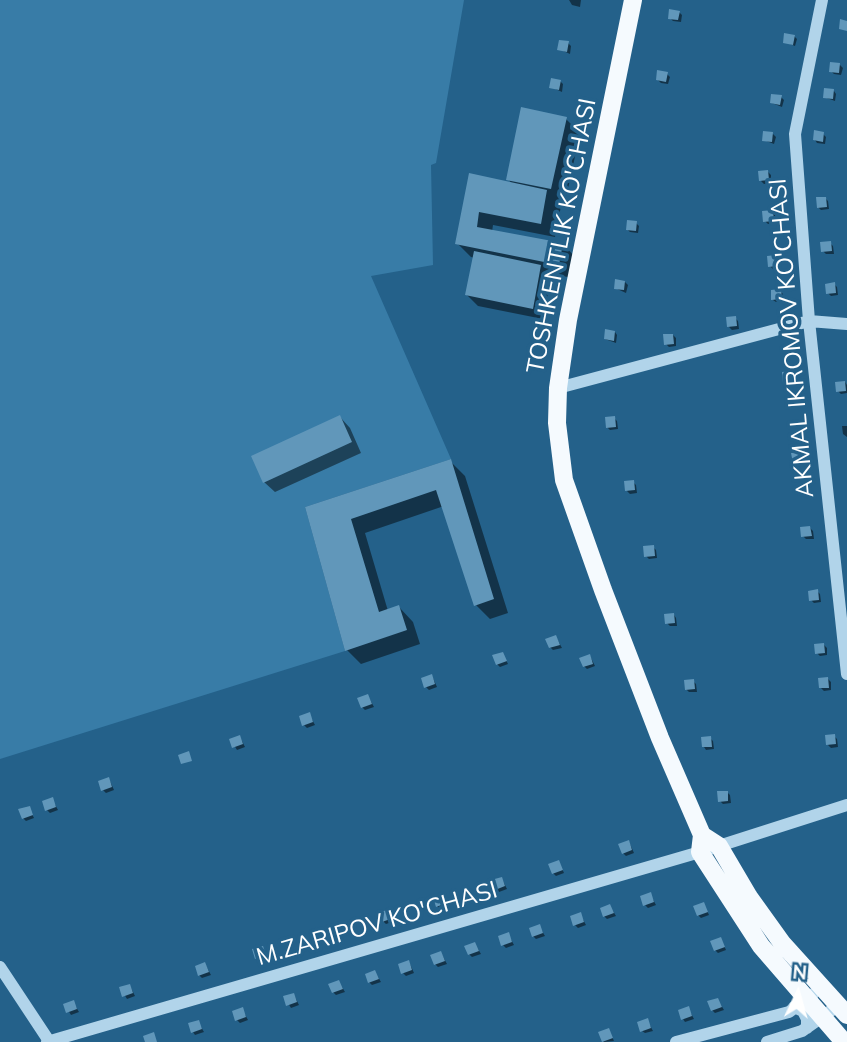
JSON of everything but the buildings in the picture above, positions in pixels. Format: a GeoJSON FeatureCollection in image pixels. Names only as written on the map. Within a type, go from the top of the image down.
{"type":"FeatureCollection","features":[{"type":"Feature","properties":{"kind":"main road","name":"TOSHKENTLIK KO'CHASI"},"geometry":{"type":"LineString","coordinates":[[633,0],[568,320],[558,388],[557,423],[564,480],[593,566],[701,844],[761,946],[800,1003],[815,1023],[844,1042]]}},
{"type":"Feature","properties":{"kind":"main road"},"geometry":{"type":"LineString","coordinates":[[701,844],[719,846],[749,897],[782,943],[843,1010]]}},
{"type":"Feature","properties":{"kind":"street","name":"AKMAL IKROMOV KO'CHASI"},"geometry":{"type":"LineString","coordinates":[[822,0],[795,134],[809,321],[847,674]]}},
{"type":"Feature","properties":{"kind":"street"},"geometry":{"type":"LineString","coordinates":[[558,388],[809,321],[847,324]]}},
{"type":"Feature","properties":{"kind":"street"},"geometry":{"type":"LineString","coordinates":[[719,846],[847,805]]}},
{"type":"Feature","properties":{"kind":"street","name":"M.ZARIPOV KO'CHASI"},"geometry":{"type":"LineString","coordinates":[[48,1041],[701,844]]}},
{"type":"Feature","properties":{"kind":"street"},"geometry":{"type":"LineString","coordinates":[[0,967],[48,1041]]}},
{"type":"Feature","properties":{"kind":"street"},"geometry":{"type":"LineString","coordinates":[[676,1042],[789,1012],[823,989]]}},
{"type":"Feature","properties":{"kind":"street"},"geometry":{"type":"LineString","coordinates":[[767,1042],[843,1010]]}},
{"type":"Feature","properties":{"kind":"shaded area"},"geometry":{"type":"Polygon","coordinates":[[[0,0],[464,0],[436,163],[431,165],[433,265],[371,276],[451,459],[305,507],[345,651],[0,759],[0,0]]]}}]}
